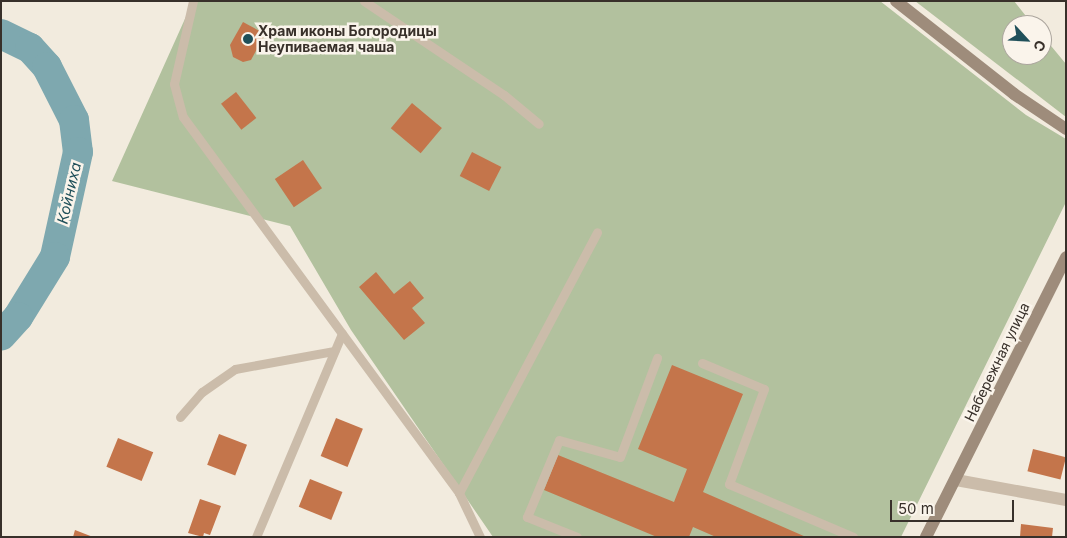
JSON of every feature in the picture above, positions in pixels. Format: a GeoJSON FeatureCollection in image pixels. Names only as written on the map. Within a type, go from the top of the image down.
{"type":"FeatureCollection","features":[{"type":"Feature","properties":{"kind":"street"},"geometry":{"type":"LineString","coordinates":[[896,1],[1014,94],[1066,129]]}},
{"type":"Feature","properties":{"kind":"street","name":"Набережная улица"},"geometry":{"type":"LineString","coordinates":[[926,537],[1066,257]]}},
{"type":"Feature","properties":{"kind":"street"},"geometry":{"type":"LineString","coordinates":[[956,480],[1066,500]]}},
{"type":"Feature","properties":{"kind":"lane"},"geometry":{"type":"LineString","coordinates":[[192,1],[174,84],[183,117],[459,493],[480,537]]}},
{"type":"Feature","properties":{"kind":"lane"},"geometry":{"type":"LineString","coordinates":[[364,1],[497,90],[539,124]]}},
{"type":"Feature","properties":{"kind":"lane"},"geometry":{"type":"LineString","coordinates":[[459,493],[597,232]]}},
{"type":"Feature","properties":{"kind":"lane"},"geometry":{"type":"LineString","coordinates":[[256,537],[342,333]]}},
{"type":"Feature","properties":{"kind":"lane"},"geometry":{"type":"LineString","coordinates":[[180,417],[202,392],[235,369],[334,351]]}},
{"type":"Feature","properties":{"kind":"lane"},"geometry":{"type":"LineString","coordinates":[[577,537],[526,517],[559,440],[620,457],[657,358]]}},
{"type":"Feature","properties":{"kind":"lane"},"geometry":{"type":"LineString","coordinates":[[702,362],[764,389],[729,484],[853,537]]}},
{"type":"Feature","properties":{"kind":"green space"},"geometry":{"type":"Polygon","coordinates":[[[193,1],[880,1],[1026,115],[1066,139],[1066,202],[901,537],[493,537],[351,330],[290,226],[112,181],[193,1]]]}},
{"type":"Feature","properties":{"kind":"green space"},"geometry":{"type":"Polygon","coordinates":[[[915,1],[1014,1],[1025,15],[1002,15],[1002,65],[1052,65],[1052,47],[1066,64],[1066,117],[915,1]]]}},
{"type":"Feature","properties":{"kind":"building","name":"Храм иконы Богородицы Неупиваемая чаша"},"geometry":{"type":"Polygon","coordinates":[[[243,22],[265,34],[251,60],[243,62],[233,57],[230,45],[243,22]]]}},
{"type":"Feature","properties":{"kind":"building"},"geometry":{"type":"Polygon","coordinates":[[[236,92],[256,118],[241,130],[221,104],[236,92]]]}},
{"type":"Feature","properties":{"kind":"building"},"geometry":{"type":"Polygon","coordinates":[[[412,103],[442,128],[421,153],[391,128],[412,103]]]}},
{"type":"Feature","properties":{"kind":"building"},"geometry":{"type":"Polygon","coordinates":[[[472,152],[501,167],[489,191],[460,176],[472,152]]]}},
{"type":"Feature","properties":{"kind":"building"},"geometry":{"type":"Polygon","coordinates":[[[303,160],[322,188],[294,207],[275,179],[303,160]]]}},
{"type":"Feature","properties":{"kind":"building"},"geometry":{"type":"Polygon","coordinates":[[[376,272],[394,294],[410,281],[424,298],[412,308],[425,323],[404,340],[359,287],[376,272]]]}},
{"type":"Feature","properties":{"kind":"building"},"geometry":{"type":"Polygon","coordinates":[[[672,365],[743,394],[703,492],[806,537],[716,537],[693,527],[689,537],[657,537],[544,490],[558,455],[674,502],[687,469],[638,449],[672,365]]]}},
{"type":"Feature","properties":{"kind":"building"},"geometry":{"type":"Polygon","coordinates":[[[336,418],[363,429],[348,467],[321,456],[336,418]]]}},
{"type":"Feature","properties":{"kind":"building"},"geometry":{"type":"Polygon","coordinates":[[[219,434],[247,445],[235,476],[207,465],[219,434]]]}},
{"type":"Feature","properties":{"kind":"building"},"geometry":{"type":"Polygon","coordinates":[[[118,438],[153,452],[142,481],[106,467],[118,438]]]}},
{"type":"Feature","properties":{"kind":"building"},"geometry":{"type":"Polygon","coordinates":[[[1033,449],[1066,457],[1060,480],[1027,471],[1033,449]]]}},
{"type":"Feature","properties":{"kind":"building"},"geometry":{"type":"Polygon","coordinates":[[[310,479],[342,492],[331,520],[299,507],[310,479]]]}},
{"type":"Feature","properties":{"kind":"building"},"geometry":{"type":"Polygon","coordinates":[[[200,499],[221,506],[210,535],[204,533],[203,537],[188,533],[200,499]]]}},
{"type":"Feature","properties":{"kind":"building"},"geometry":{"type":"Polygon","coordinates":[[[1021,524],[1053,528],[1052,537],[1020,537],[1021,524]]]}},
{"type":"Feature","properties":{"kind":"building"},"geometry":{"type":"Polygon","coordinates":[[[75,530],[93,537],[73,537],[75,530]]]}},
{"type":"Feature","properties":{"kind":"waterway","name":"Койниха"},"geometry":{"type":"LineString","coordinates":[[1,34],[30,48],[47,67],[74,120],[78,152],[55,257],[18,317],[1,336]]}},
{"type":"Feature","properties":{"kind":"place","name":"Храм иконы Богородицы Неупиваемая чаша"},"geometry":{"type":"Point","coordinates":[248,39]}}]}
